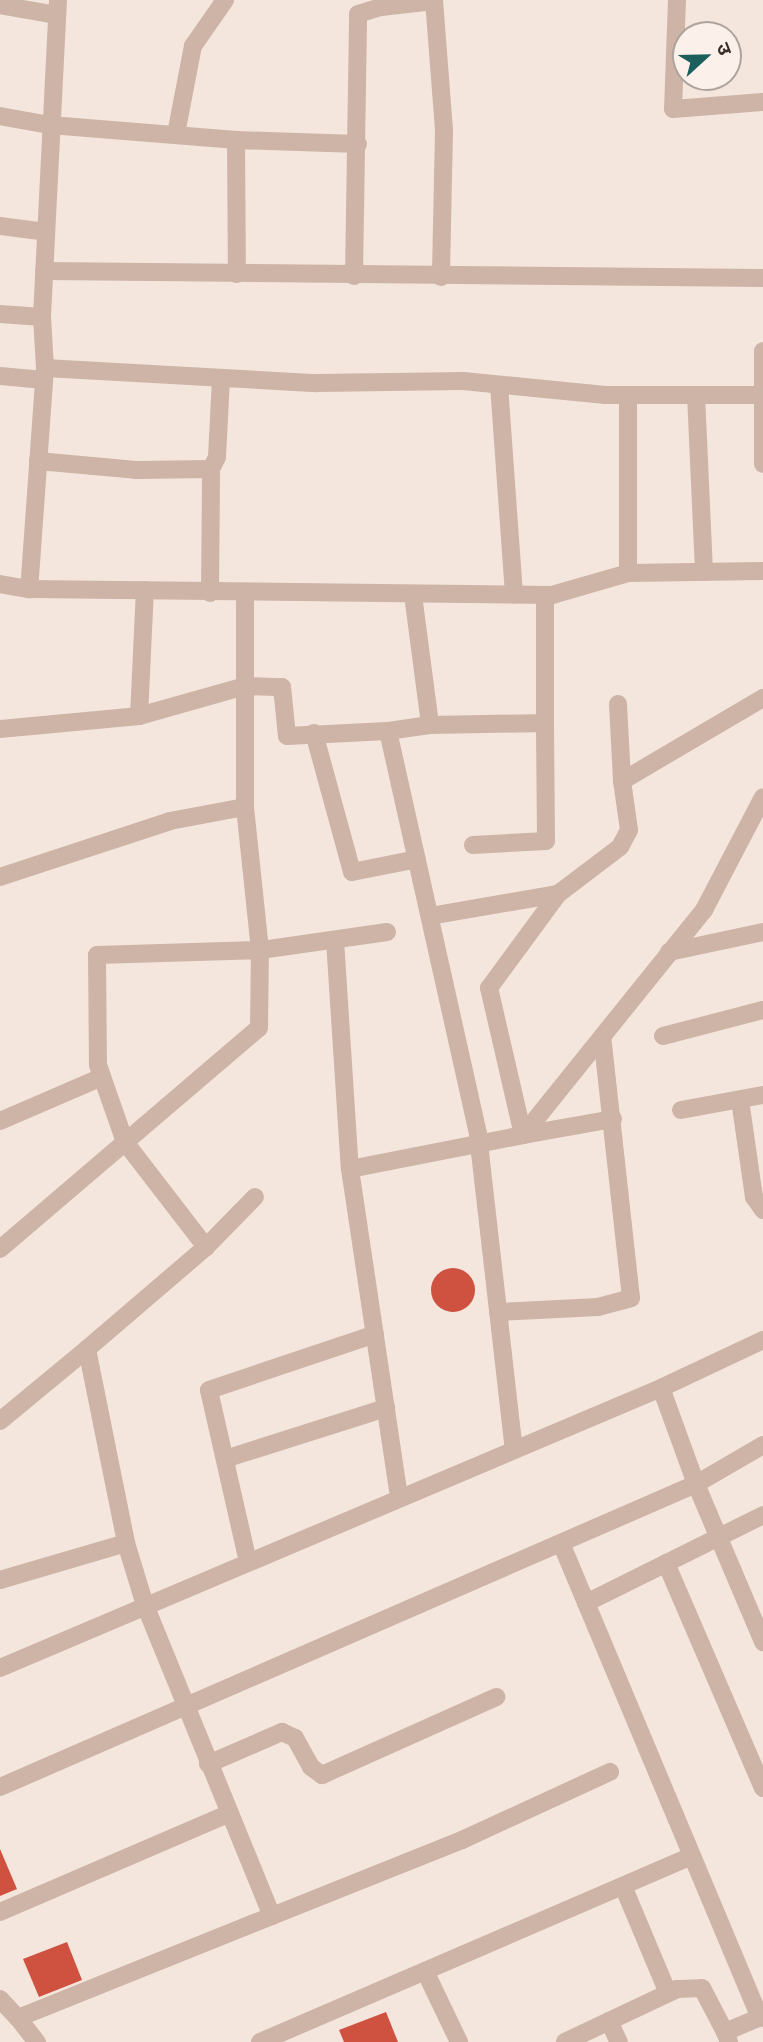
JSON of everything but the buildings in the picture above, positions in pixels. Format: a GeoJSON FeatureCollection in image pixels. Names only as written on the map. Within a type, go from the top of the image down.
{"type":"FeatureCollection","features":[{"type":"Feature","properties":{"kind":"street"},"geometry":{"type":"LineString","coordinates":[[176,134],[193,46],[225,0]]}},
{"type":"Feature","properties":{"kind":"street"},"geometry":{"type":"LineString","coordinates":[[677,0],[673,109],[763,102]]}},
{"type":"Feature","properties":{"kind":"street"},"geometry":{"type":"LineString","coordinates":[[354,276],[358,14],[381,6],[434,1],[444,130],[441,277]]}},
{"type":"Feature","properties":{"kind":"street"},"geometry":{"type":"LineString","coordinates":[[0,5],[57,8],[42,317],[45,374],[29,589]]}},
{"type":"Feature","properties":{"kind":"street"},"geometry":{"type":"LineString","coordinates":[[0,116],[50,125],[236,140],[358,144]]}},
{"type":"Feature","properties":{"kind":"street"},"geometry":{"type":"LineString","coordinates":[[236,140],[237,274]]}},
{"type":"Feature","properties":{"kind":"street"},"geometry":{"type":"LineString","coordinates":[[0,226],[46,232]]}},
{"type":"Feature","properties":{"kind":"street"},"geometry":{"type":"LineString","coordinates":[[44,271],[441,277],[763,278]]}},
{"type":"Feature","properties":{"kind":"street"},"geometry":{"type":"LineString","coordinates":[[0,314],[42,317]]}},
{"type":"Feature","properties":{"kind":"street"},"geometry":{"type":"LineString","coordinates":[[763,351],[763,464]]}},
{"type":"Feature","properties":{"kind":"street"},"geometry":{"type":"LineString","coordinates":[[0,376],[45,374],[221,377],[499,385],[628,395],[761,395]]}},
{"type":"Feature","properties":{"kind":"street"},"geometry":{"type":"LineString","coordinates":[[210,593],[211,469],[217,457],[221,377]]}},
{"type":"Feature","properties":{"kind":"street"},"geometry":{"type":"LineString","coordinates":[[499,385],[514,594]]}},
{"type":"Feature","properties":{"kind":"street"},"geometry":{"type":"LineString","coordinates":[[628,395],[628,573]]}},
{"type":"Feature","properties":{"kind":"street"},"geometry":{"type":"LineString","coordinates":[[696,395],[704,572]]}},
{"type":"Feature","properties":{"kind":"street"},"geometry":{"type":"LineString","coordinates":[[38,461],[136,470],[211,469]]}},
{"type":"Feature","properties":{"kind":"street"},"geometry":{"type":"LineString","coordinates":[[0,584],[29,589],[246,594],[545,595],[628,573],[763,571]]}},
{"type":"Feature","properties":{"kind":"street"},"geometry":{"type":"LineString","coordinates":[[139,716],[145,590]]}},
{"type":"Feature","properties":{"kind":"street"},"geometry":{"type":"LineString","coordinates":[[0,1250],[259,1028],[260,950],[245,807],[246,594]]}},
{"type":"Feature","properties":{"kind":"street"},"geometry":{"type":"LineString","coordinates":[[413,595],[430,725]]}},
{"type":"Feature","properties":{"kind":"street"},"geometry":{"type":"LineString","coordinates":[[473,845],[546,841],[545,595]]}},
{"type":"Feature","properties":{"kind":"street"},"geometry":{"type":"LineString","coordinates":[[0,729],[139,716],[245,687],[282,687],[287,736],[388,731],[430,725],[545,723]]}},
{"type":"Feature","properties":{"kind":"street"},"geometry":{"type":"LineString","coordinates":[[622,780],[763,698]]}},
{"type":"Feature","properties":{"kind":"street"},"geometry":{"type":"LineString","coordinates":[[523,1136],[489,988],[558,894],[620,847],[629,830],[622,780],[618,704]]}},
{"type":"Feature","properties":{"kind":"street"},"geometry":{"type":"LineString","coordinates":[[388,731],[478,1144],[514,1450]]}},
{"type":"Feature","properties":{"kind":"street"},"geometry":{"type":"LineString","coordinates":[[314,733],[352,872],[417,859]]}},
{"type":"Feature","properties":{"kind":"street"},"geometry":{"type":"LineString","coordinates":[[523,1136],[704,910],[763,797]]}},
{"type":"Feature","properties":{"kind":"street"},"geometry":{"type":"LineString","coordinates":[[0,877],[170,821],[245,807]]}},
{"type":"Feature","properties":{"kind":"street"},"geometry":{"type":"LineString","coordinates":[[430,916],[558,894]]}},
{"type":"Feature","properties":{"kind":"street"},"geometry":{"type":"LineString","coordinates":[[206,1247],[125,1142],[97,1065],[96,955],[260,950],[387,932]]}},
{"type":"Feature","properties":{"kind":"street"},"geometry":{"type":"LineString","coordinates":[[669,953],[763,932]]}},
{"type":"Feature","properties":{"kind":"street"},"geometry":{"type":"LineString","coordinates":[[335,940],[350,1169],[399,1498]]}},
{"type":"Feature","properties":{"kind":"street"},"geometry":{"type":"LineString","coordinates":[[663,1036],[763,1010]]}},
{"type":"Feature","properties":{"kind":"street"},"geometry":{"type":"LineString","coordinates":[[498,1312],[598,1307],[631,1298],[602,1037]]}},
{"type":"Feature","properties":{"kind":"street"},"geometry":{"type":"LineString","coordinates":[[0,1121],[102,1077]]}},
{"type":"Feature","properties":{"kind":"street"},"geometry":{"type":"LineString","coordinates":[[681,1110],[763,1096]]}},
{"type":"Feature","properties":{"kind":"street"},"geometry":{"type":"LineString","coordinates":[[740,1100],[754,1197],[763,1210]]}},
{"type":"Feature","properties":{"kind":"street"},"geometry":{"type":"LineString","coordinates":[[350,1169],[613,1119]]}},
{"type":"Feature","properties":{"kind":"street"},"geometry":{"type":"LineString","coordinates":[[0,1421],[206,1247],[255,1197]]}},
{"type":"Feature","properties":{"kind":"street"},"geometry":{"type":"LineString","coordinates":[[248,1562],[228,1458],[209,1390],[375,1334]]}},
{"type":"Feature","properties":{"kind":"street"},"geometry":{"type":"LineString","coordinates":[[0,1668],[661,1388],[763,1340]]}},
{"type":"Feature","properties":{"kind":"street"},"geometry":{"type":"LineString","coordinates":[[87,1349],[126,1543],[145,1605],[228,1814],[272,1916]]}},
{"type":"Feature","properties":{"kind":"street"},"geometry":{"type":"LineString","coordinates":[[661,1388],[696,1484],[763,1642]]}},
{"type":"Feature","properties":{"kind":"street"},"geometry":{"type":"LineString","coordinates":[[228,1458],[386,1408]]}},
{"type":"Feature","properties":{"kind":"street"},"geometry":{"type":"LineString","coordinates":[[0,1787],[696,1484],[763,1445]]}},
{"type":"Feature","properties":{"kind":"street"},"geometry":{"type":"LineString","coordinates":[[586,1603],[763,1516]]}},
{"type":"Feature","properties":{"kind":"street"},"geometry":{"type":"LineString","coordinates":[[0,1580],[126,1543]]}},
{"type":"Feature","properties":{"kind":"street"},"geometry":{"type":"LineString","coordinates":[[561,1543],[761,2017],[727,2037],[702,1988],[668,1993],[565,2042]]}},
{"type":"Feature","properties":{"kind":"street"},"geometry":{"type":"LineString","coordinates":[[666,1563],[763,1788]]}},
{"type":"Feature","properties":{"kind":"street"},"geometry":{"type":"LineString","coordinates":[[208,1764],[282,1732],[295,1738],[312,1767],[322,1775],[496,1697]]}},
{"type":"Feature","properties":{"kind":"street"},"geometry":{"type":"LineString","coordinates":[[18,2018],[462,1840],[610,1772]]}},
{"type":"Feature","properties":{"kind":"street"},"geometry":{"type":"LineString","coordinates":[[0,1912],[228,1814]]}},
{"type":"Feature","properties":{"kind":"street"},"geometry":{"type":"LineString","coordinates":[[260,2042],[692,1856]]}},
{"type":"Feature","properties":{"kind":"street"},"geometry":{"type":"LineString","coordinates":[[623,1886],[668,1993]]}},
{"type":"Feature","properties":{"kind":"street"},"geometry":{"type":"LineString","coordinates":[[425,1970],[459,2042]]}},
{"type":"Feature","properties":{"kind":"street"},"geometry":{"type":"LineString","coordinates":[[0,1999],[37,2042]]}},
{"type":"Feature","properties":{"kind":"street"},"geometry":{"type":"LineString","coordinates":[[609,2021],[619,2042]]}}]}
